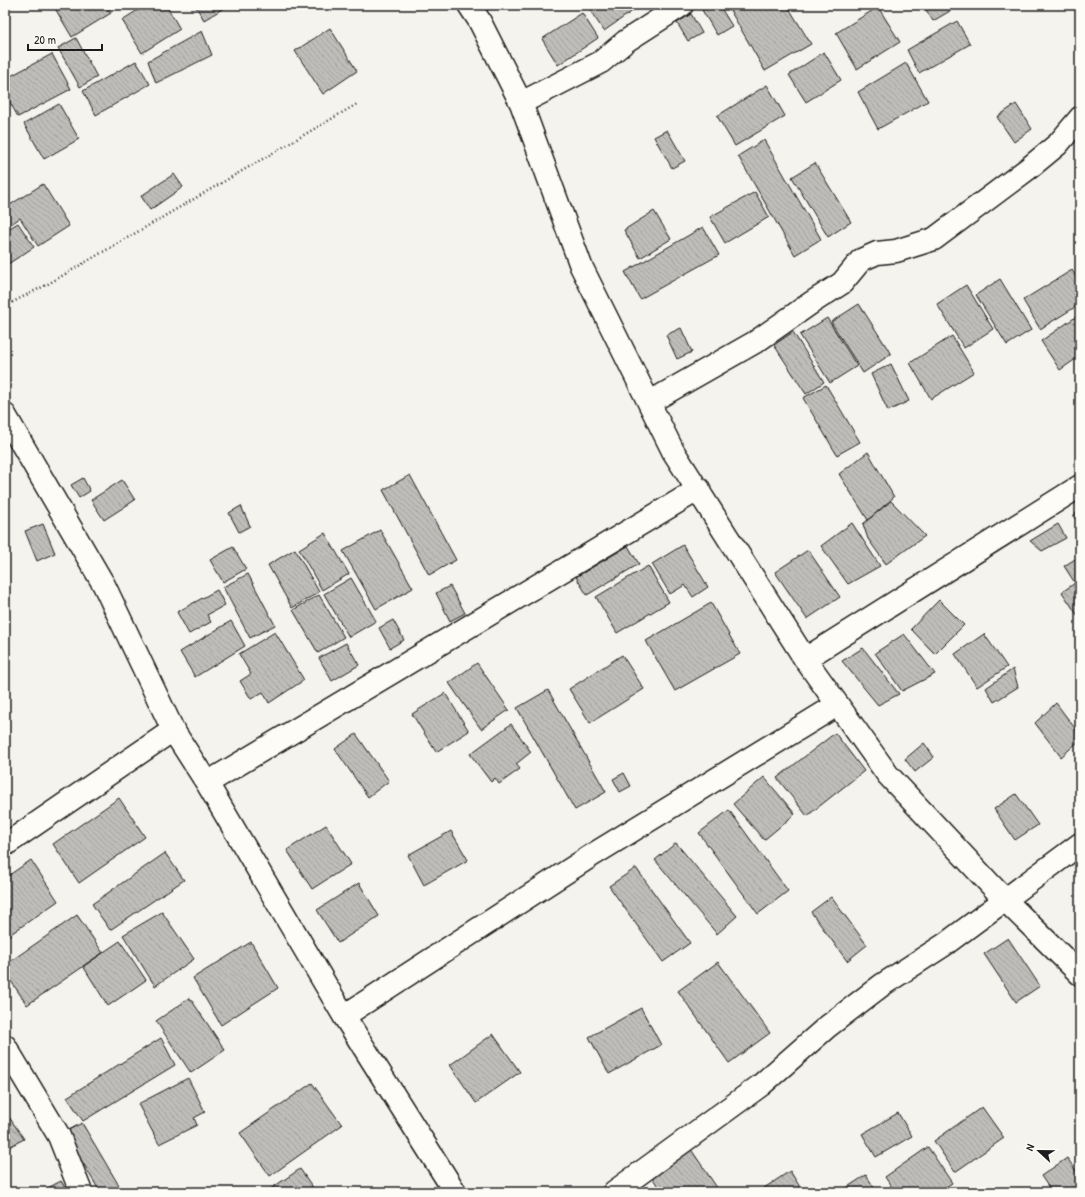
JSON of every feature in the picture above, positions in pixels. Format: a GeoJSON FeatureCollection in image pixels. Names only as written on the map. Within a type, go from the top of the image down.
{"type":"FeatureCollection","features":[{"type":"Feature","properties":{"kind":"street"},"geometry":{"type":"LineString","coordinates":[[469,5],[479,20],[521,102],[581,266],[650,402],[673,451],[699,489],[805,659],[888,775],[1005,900],[1080,974]]}},
{"type":"Feature","properties":{"kind":"street"},"geometry":{"type":"LineString","coordinates":[[521,102],[601,62],[626,41],[682,5]]}},
{"type":"Feature","properties":{"kind":"street"},"geometry":{"type":"LineString","coordinates":[[650,402],[757,341],[811,303],[842,284],[862,260],[877,253],[896,251],[934,239],[1029,168],[1058,144],[1080,118]]}},
{"type":"Feature","properties":{"kind":"street"},"geometry":{"type":"LineString","coordinates":[[5,415],[104,585],[173,730],[207,783],[344,1016],[455,1192]]}},
{"type":"Feature","properties":{"kind":"street"},"geometry":{"type":"LineString","coordinates":[[805,659],[1080,486]]}},
{"type":"Feature","properties":{"kind":"street"},"geometry":{"type":"LineString","coordinates":[[207,783],[699,489]]}},
{"type":"Feature","properties":{"kind":"street"},"geometry":{"type":"LineString","coordinates":[[344,1016],[594,854],[837,705]]}},
{"type":"Feature","properties":{"kind":"street"},"geometry":{"type":"LineString","coordinates":[[5,845],[173,730]]}},
{"type":"Feature","properties":{"kind":"street"},"geometry":{"type":"LineString","coordinates":[[614,1192],[761,1085],[827,1027],[882,985],[944,945],[1080,844]]}},
{"type":"Feature","properties":{"kind":"street"},"geometry":{"type":"LineString","coordinates":[[5,1046],[59,1136],[81,1192]]}},
{"type":"Feature","properties":{"kind":"path"},"geometry":{"type":"LineString","coordinates":[[5,306],[48,284],[357,104]]}},
{"type":"Feature","properties":{"kind":"building"},"geometry":{"type":"Polygon","coordinates":[[[53,5],[106,5],[111,13],[72,37],[53,5]]]}},
{"type":"Feature","properties":{"kind":"building"},"geometry":{"type":"Polygon","coordinates":[[[146,5],[166,5],[180,29],[142,53],[122,20],[146,5]]]}},
{"type":"Feature","properties":{"kind":"building"},"geometry":{"type":"Polygon","coordinates":[[[195,5],[229,5],[204,20],[195,5]]]}},
{"type":"Feature","properties":{"kind":"building"},"geometry":{"type":"Polygon","coordinates":[[[588,5],[641,5],[604,31],[587,6],[588,5]]]}},
{"type":"Feature","properties":{"kind":"building"},"geometry":{"type":"Polygon","coordinates":[[[710,5],[719,5],[732,26],[717,35],[702,10],[710,5]]]}},
{"type":"Feature","properties":{"kind":"building"},"geometry":{"type":"Polygon","coordinates":[[[727,5],[787,5],[811,44],[765,71],[727,5]]]}},
{"type":"Feature","properties":{"kind":"building"},"geometry":{"type":"Polygon","coordinates":[[[923,5],[953,5],[955,8],[933,21],[923,5]]]}},
{"type":"Feature","properties":{"kind":"building"},"geometry":{"type":"Polygon","coordinates":[[[878,7],[900,42],[857,69],[836,33],[878,7]]]}},
{"type":"Feature","properties":{"kind":"building"},"geometry":{"type":"Polygon","coordinates":[[[582,13],[598,38],[558,65],[542,39],[582,13]]]}},
{"type":"Feature","properties":{"kind":"building"},"geometry":{"type":"Polygon","coordinates":[[[691,14],[702,33],[688,41],[677,23],[691,14]]]}},
{"type":"Feature","properties":{"kind":"building"},"geometry":{"type":"Polygon","coordinates":[[[957,21],[970,44],[919,73],[907,50],[957,21]]]}},
{"type":"Feature","properties":{"kind":"building"},"geometry":{"type":"Polygon","coordinates":[[[330,28],[357,71],[323,94],[295,51],[330,28]]]}},
{"type":"Feature","properties":{"kind":"building"},"geometry":{"type":"Polygon","coordinates":[[[202,31],[212,55],[156,83],[148,61],[202,31]]]}},
{"type":"Feature","properties":{"kind":"building"},"geometry":{"type":"Polygon","coordinates":[[[76,38],[97,77],[80,87],[58,48],[76,38]]]}},
{"type":"Feature","properties":{"kind":"building"},"geometry":{"type":"Polygon","coordinates":[[[824,52],[841,80],[806,102],[789,75],[824,52]]]}},
{"type":"Feature","properties":{"kind":"building"},"geometry":{"type":"Polygon","coordinates":[[[52,54],[71,89],[18,117],[5,93],[5,79],[52,54]]]}},
{"type":"Feature","properties":{"kind":"building"},"geometry":{"type":"Polygon","coordinates":[[[136,61],[150,84],[96,115],[83,91],[136,61]]]}},
{"type":"Feature","properties":{"kind":"building"},"geometry":{"type":"Polygon","coordinates":[[[906,63],[928,101],[878,129],[858,92],[906,63]]]}},
{"type":"Feature","properties":{"kind":"building"},"geometry":{"type":"Polygon","coordinates":[[[767,85],[785,116],[735,146],[717,116],[767,85]]]}},
{"type":"Feature","properties":{"kind":"building"},"geometry":{"type":"Polygon","coordinates":[[[59,104],[79,139],[44,159],[24,124],[59,104]]]}},
{"type":"Feature","properties":{"kind":"building"},"geometry":{"type":"Polygon","coordinates":[[[1016,104],[1032,129],[1014,142],[997,117],[1016,104]]]}},
{"type":"Feature","properties":{"kind":"building"},"geometry":{"type":"Polygon","coordinates":[[[667,130],[685,161],[672,168],[654,137],[667,130]]]}},
{"type":"Feature","properties":{"kind":"building"},"geometry":{"type":"Polygon","coordinates":[[[764,140],[821,239],[795,255],[738,156],[764,140]]]}},
{"type":"Feature","properties":{"kind":"building"},"geometry":{"type":"Polygon","coordinates":[[[815,163],[851,222],[828,237],[792,177],[815,163]]]}},
{"type":"Feature","properties":{"kind":"building"},"geometry":{"type":"Polygon","coordinates":[[[174,174],[183,187],[150,210],[141,196],[174,174]]]}},
{"type":"Feature","properties":{"kind":"building"},"geometry":{"type":"Polygon","coordinates":[[[43,184],[69,226],[38,246],[20,218],[8,226],[5,220],[5,208],[43,184]]]}},
{"type":"Feature","properties":{"kind":"building"},"geometry":{"type":"Polygon","coordinates":[[[755,192],[769,217],[725,243],[710,217],[755,192]]]}},
{"type":"Feature","properties":{"kind":"building"},"geometry":{"type":"Polygon","coordinates":[[[654,211],[671,239],[640,258],[624,230],[654,211]]]}},
{"type":"Feature","properties":{"kind":"building"},"geometry":{"type":"Polygon","coordinates":[[[18,223],[34,247],[5,266],[5,231],[18,223]]]}},
{"type":"Feature","properties":{"kind":"building"},"geometry":{"type":"Polygon","coordinates":[[[703,227],[719,255],[640,299],[625,272],[703,227]]]}},
{"type":"Feature","properties":{"kind":"building"},"geometry":{"type":"Polygon","coordinates":[[[1072,270],[1080,283],[1080,304],[1040,329],[1023,300],[1072,270]]]}},
{"type":"Feature","properties":{"kind":"building"},"geometry":{"type":"Polygon","coordinates":[[[1000,279],[1031,330],[1007,345],[976,295],[1000,279]]]}},
{"type":"Feature","properties":{"kind":"building"},"geometry":{"type":"Polygon","coordinates":[[[966,285],[993,329],[964,348],[937,304],[966,285]]]}},
{"type":"Feature","properties":{"kind":"building"},"geometry":{"type":"Polygon","coordinates":[[[859,304],[891,354],[863,373],[831,322],[859,304]]]}},
{"type":"Feature","properties":{"kind":"building"},"geometry":{"type":"Polygon","coordinates":[[[1080,314],[1080,356],[1060,370],[1041,341],[1080,314]]]}},
{"type":"Feature","properties":{"kind":"building"},"geometry":{"type":"Polygon","coordinates":[[[827,318],[857,366],[830,383],[800,335],[827,318]]]}},
{"type":"Feature","properties":{"kind":"building"},"geometry":{"type":"Polygon","coordinates":[[[681,328],[692,352],[677,359],[666,335],[681,328]]]}},
{"type":"Feature","properties":{"kind":"building"},"geometry":{"type":"Polygon","coordinates":[[[793,332],[824,382],[806,394],[774,345],[793,332]]]}},
{"type":"Feature","properties":{"kind":"building"},"geometry":{"type":"Polygon","coordinates":[[[952,336],[974,372],[931,399],[910,363],[952,336]]]}},
{"type":"Feature","properties":{"kind":"building"},"geometry":{"type":"Polygon","coordinates":[[[891,364],[909,401],[888,411],[871,374],[891,364]]]}},
{"type":"Feature","properties":{"kind":"building"},"geometry":{"type":"Polygon","coordinates":[[[826,385],[860,442],[837,455],[803,398],[826,385]]]}},
{"type":"Feature","properties":{"kind":"building"},"geometry":{"type":"Polygon","coordinates":[[[868,452],[894,497],[868,520],[839,474],[868,452]]]}},
{"type":"Feature","properties":{"kind":"building"},"geometry":{"type":"Polygon","coordinates":[[[410,475],[456,560],[429,575],[383,490],[410,475]]]}},
{"type":"Feature","properties":{"kind":"building"},"geometry":{"type":"Polygon","coordinates":[[[83,478],[90,491],[79,498],[71,485],[83,478]]]}},
{"type":"Feature","properties":{"kind":"building"},"geometry":{"type":"Polygon","coordinates":[[[122,480],[135,500],[104,520],[91,500],[122,480]]]}},
{"type":"Feature","properties":{"kind":"building"},"geometry":{"type":"Polygon","coordinates":[[[891,501],[925,536],[886,564],[868,539],[863,524],[891,501]]]}},
{"type":"Feature","properties":{"kind":"building"},"geometry":{"type":"Polygon","coordinates":[[[241,506],[250,526],[239,532],[229,513],[241,506]]]}},
{"type":"Feature","properties":{"kind":"building"},"geometry":{"type":"Polygon","coordinates":[[[1080,510],[1080,525],[1073,516],[1080,510]]]}},
{"type":"Feature","properties":{"kind":"building"},"geometry":{"type":"Polygon","coordinates":[[[852,523],[880,566],[848,584],[821,546],[852,523]]]}},
{"type":"Feature","properties":{"kind":"building"},"geometry":{"type":"Polygon","coordinates":[[[43,524],[55,553],[37,561],[25,531],[43,524]]]}},
{"type":"Feature","properties":{"kind":"building"},"geometry":{"type":"Polygon","coordinates":[[[1058,524],[1066,538],[1042,551],[1030,541],[1058,524]]]}},
{"type":"Feature","properties":{"kind":"building"},"geometry":{"type":"Polygon","coordinates":[[[380,530],[413,588],[376,609],[343,551],[380,530]]]}},
{"type":"Feature","properties":{"kind":"building"},"geometry":{"type":"Polygon","coordinates":[[[325,533],[349,574],[322,590],[299,549],[325,533]]]}},
{"type":"Feature","properties":{"kind":"building"},"geometry":{"type":"Polygon","coordinates":[[[683,545],[708,587],[693,597],[685,585],[670,594],[652,564],[683,545]]]}},
{"type":"Feature","properties":{"kind":"building"},"geometry":{"type":"Polygon","coordinates":[[[628,546],[639,564],[587,595],[576,577],[628,546]]]}},
{"type":"Feature","properties":{"kind":"building"},"geometry":{"type":"Polygon","coordinates":[[[233,547],[246,569],[223,582],[210,560],[233,547]]]}},
{"type":"Feature","properties":{"kind":"building"},"geometry":{"type":"Polygon","coordinates":[[[295,549],[319,592],[292,608],[268,565],[295,549]]]}},
{"type":"Feature","properties":{"kind":"building"},"geometry":{"type":"Polygon","coordinates":[[[808,550],[840,597],[807,619],[775,572],[808,550]]]}},
{"type":"Feature","properties":{"kind":"building"},"geometry":{"type":"Polygon","coordinates":[[[1080,556],[1080,619],[1062,592],[1075,583],[1064,566],[1080,556]]]}},
{"type":"Feature","properties":{"kind":"building"},"geometry":{"type":"Polygon","coordinates":[[[648,566],[669,602],[617,633],[596,597],[648,566]]]}},
{"type":"Feature","properties":{"kind":"building"},"geometry":{"type":"Polygon","coordinates":[[[248,574],[275,625],[250,638],[223,587],[248,574]]]}},
{"type":"Feature","properties":{"kind":"building"},"geometry":{"type":"Polygon","coordinates":[[[351,578],[376,621],[349,637],[324,594],[351,578]]]}},
{"type":"Feature","properties":{"kind":"building"},"geometry":{"type":"Polygon","coordinates":[[[450,586],[465,613],[450,621],[436,593],[450,586]]]}},
{"type":"Feature","properties":{"kind":"building"},"geometry":{"type":"Polygon","coordinates":[[[217,590],[225,605],[207,615],[211,622],[189,634],[177,612],[217,590]]]}},
{"type":"Feature","properties":{"kind":"building"},"geometry":{"type":"Polygon","coordinates":[[[319,595],[344,637],[318,653],[293,610],[319,595]]]}},
{"type":"Feature","properties":{"kind":"building"},"geometry":{"type":"Polygon","coordinates":[[[939,600],[964,625],[935,654],[911,629],[939,600]]]}},
{"type":"Feature","properties":{"kind":"building"},"geometry":{"type":"Polygon","coordinates":[[[711,603],[740,654],[675,691],[646,641],[711,603]]]}},
{"type":"Feature","properties":{"kind":"building"},"geometry":{"type":"Polygon","coordinates":[[[393,620],[404,640],[390,648],[379,628],[393,620]]]}},
{"type":"Feature","properties":{"kind":"building"},"geometry":{"type":"Polygon","coordinates":[[[231,621],[245,646],[195,677],[180,652],[231,621]]]}},
{"type":"Feature","properties":{"kind":"building"},"geometry":{"type":"Polygon","coordinates":[[[275,632],[304,680],[269,703],[263,692],[251,699],[240,681],[251,674],[239,654],[275,632]]]}},
{"type":"Feature","properties":{"kind":"building"},"geometry":{"type":"Polygon","coordinates":[[[904,634],[935,674],[902,691],[875,653],[904,634]]]}},
{"type":"Feature","properties":{"kind":"building"},"geometry":{"type":"Polygon","coordinates":[[[984,634],[1007,667],[977,687],[955,654],[984,634]]]}},
{"type":"Feature","properties":{"kind":"building"},"geometry":{"type":"Polygon","coordinates":[[[346,643],[359,665],[332,681],[319,658],[346,643]]]}},
{"type":"Feature","properties":{"kind":"building"},"geometry":{"type":"Polygon","coordinates":[[[863,648],[899,694],[878,705],[842,661],[863,648]]]}},
{"type":"Feature","properties":{"kind":"building"},"geometry":{"type":"Polygon","coordinates":[[[622,655],[644,689],[590,723],[569,689],[622,655]]]}},
{"type":"Feature","properties":{"kind":"building"},"geometry":{"type":"Polygon","coordinates":[[[477,663],[509,710],[481,729],[449,683],[477,663]]]}},
{"type":"Feature","properties":{"kind":"building"},"geometry":{"type":"Polygon","coordinates":[[[1013,669],[1018,687],[994,702],[986,688],[1013,669]]]}},
{"type":"Feature","properties":{"kind":"building"},"geometry":{"type":"Polygon","coordinates":[[[548,690],[606,792],[575,810],[517,708],[548,690]]]}},
{"type":"Feature","properties":{"kind":"building"},"geometry":{"type":"Polygon","coordinates":[[[445,693],[469,731],[436,752],[412,714],[445,693]]]}},
{"type":"Feature","properties":{"kind":"building"},"geometry":{"type":"Polygon","coordinates":[[[1056,703],[1080,735],[1080,740],[1061,757],[1035,723],[1056,703]]]}},
{"type":"Feature","properties":{"kind":"building"},"geometry":{"type":"Polygon","coordinates":[[[511,724],[531,752],[516,764],[520,769],[499,784],[495,778],[491,782],[470,754],[511,724]]]}},
{"type":"Feature","properties":{"kind":"building"},"geometry":{"type":"Polygon","coordinates":[[[835,733],[864,771],[807,816],[777,778],[835,733]]]}},
{"type":"Feature","properties":{"kind":"building"},"geometry":{"type":"Polygon","coordinates":[[[356,734],[389,781],[368,797],[335,749],[356,734]]]}},
{"type":"Feature","properties":{"kind":"building"},"geometry":{"type":"Polygon","coordinates":[[[924,743],[934,757],[915,772],[905,759],[924,743]]]}},
{"type":"Feature","properties":{"kind":"building"},"geometry":{"type":"Polygon","coordinates":[[[624,773],[631,786],[620,792],[613,779],[624,773]]]}},
{"type":"Feature","properties":{"kind":"building"},"geometry":{"type":"Polygon","coordinates":[[[764,777],[795,814],[764,840],[733,804],[764,777]]]}},
{"type":"Feature","properties":{"kind":"building"},"geometry":{"type":"Polygon","coordinates":[[[1016,794],[1038,825],[1015,840],[994,809],[1016,794]]]}},
{"type":"Feature","properties":{"kind":"building"},"geometry":{"type":"Polygon","coordinates":[[[119,798],[145,837],[79,883],[53,844],[119,798]]]}},
{"type":"Feature","properties":{"kind":"building"},"geometry":{"type":"Polygon","coordinates":[[[729,810],[788,891],[758,914],[699,833],[729,810]]]}},
{"type":"Feature","properties":{"kind":"building"},"geometry":{"type":"Polygon","coordinates":[[[326,825],[351,864],[312,889],[287,850],[326,825]]]}},
{"type":"Feature","properties":{"kind":"building"},"geometry":{"type":"Polygon","coordinates":[[[451,831],[468,860],[424,885],[408,855],[451,831]]]}},
{"type":"Feature","properties":{"kind":"building"},"geometry":{"type":"Polygon","coordinates":[[[676,843],[737,916],[717,934],[655,860],[676,843]]]}},
{"type":"Feature","properties":{"kind":"building"},"geometry":{"type":"Polygon","coordinates":[[[165,853],[184,880],[110,930],[92,904],[165,853]]]}},
{"type":"Feature","properties":{"kind":"building"},"geometry":{"type":"Polygon","coordinates":[[[31,860],[58,901],[5,938],[5,878],[31,860]]]}},
{"type":"Feature","properties":{"kind":"building"},"geometry":{"type":"Polygon","coordinates":[[[636,868],[690,943],[663,962],[609,886],[636,868]]]}},
{"type":"Feature","properties":{"kind":"building"},"geometry":{"type":"Polygon","coordinates":[[[359,883],[379,916],[338,943],[317,910],[359,883]]]}},
{"type":"Feature","properties":{"kind":"building"},"geometry":{"type":"Polygon","coordinates":[[[831,897],[867,945],[847,961],[811,912],[831,897]]]}},
{"type":"Feature","properties":{"kind":"building"},"geometry":{"type":"Polygon","coordinates":[[[162,912],[194,959],[155,986],[123,935],[162,912]]]}},
{"type":"Feature","properties":{"kind":"building"},"geometry":{"type":"Polygon","coordinates":[[[77,915],[103,953],[27,1005],[5,972],[5,965],[77,915]]]}},
{"type":"Feature","properties":{"kind":"building"},"geometry":{"type":"Polygon","coordinates":[[[1008,938],[1040,986],[1016,1002],[984,954],[1008,938]]]}},
{"type":"Feature","properties":{"kind":"building"},"geometry":{"type":"Polygon","coordinates":[[[120,941],[146,980],[108,1006],[83,966],[120,941]]]}},
{"type":"Feature","properties":{"kind":"building"},"geometry":{"type":"Polygon","coordinates":[[[251,942],[278,988],[221,1025],[193,978],[251,942]]]}},
{"type":"Feature","properties":{"kind":"building"},"geometry":{"type":"Polygon","coordinates":[[[718,962],[770,1033],[729,1063],[678,991],[718,962]]]}},
{"type":"Feature","properties":{"kind":"building"},"geometry":{"type":"Polygon","coordinates":[[[190,998],[225,1050],[191,1073],[156,1021],[190,998]]]}},
{"type":"Feature","properties":{"kind":"building"},"geometry":{"type":"Polygon","coordinates":[[[641,1008],[661,1045],[609,1074],[589,1037],[641,1008]]]}},
{"type":"Feature","properties":{"kind":"building"},"geometry":{"type":"Polygon","coordinates":[[[493,1034],[520,1072],[476,1103],[450,1065],[493,1034]]]}},
{"type":"Feature","properties":{"kind":"building"},"geometry":{"type":"Polygon","coordinates":[[[161,1038],[175,1065],[83,1121],[67,1097],[161,1038]]]}},
{"type":"Feature","properties":{"kind":"building"},"geometry":{"type":"Polygon","coordinates":[[[188,1078],[205,1112],[194,1118],[197,1125],[159,1144],[138,1104],[188,1078]]]}},
{"type":"Feature","properties":{"kind":"building"},"geometry":{"type":"Polygon","coordinates":[[[312,1083],[342,1125],[270,1176],[240,1133],[312,1083]]]}},
{"type":"Feature","properties":{"kind":"building"},"geometry":{"type":"Polygon","coordinates":[[[982,1107],[1004,1138],[955,1172],[934,1141],[982,1107]]]}},
{"type":"Feature","properties":{"kind":"building"},"geometry":{"type":"Polygon","coordinates":[[[5,1111],[24,1139],[5,1149],[5,1111]]]}},
{"type":"Feature","properties":{"kind":"building"},"geometry":{"type":"Polygon","coordinates":[[[898,1113],[912,1136],[876,1157],[862,1134],[898,1113]]]}},
{"type":"Feature","properties":{"kind":"building"},"geometry":{"type":"Polygon","coordinates":[[[82,1123],[121,1189],[117,1192],[100,1192],[65,1132],[82,1123]]]}},
{"type":"Feature","properties":{"kind":"building"},"geometry":{"type":"Polygon","coordinates":[[[928,1147],[952,1183],[939,1192],[895,1192],[885,1177],[928,1147]]]}},
{"type":"Feature","properties":{"kind":"building"},"geometry":{"type":"Polygon","coordinates":[[[690,1148],[720,1192],[662,1192],[651,1176],[690,1148]]]}},
{"type":"Feature","properties":{"kind":"building"},"geometry":{"type":"Polygon","coordinates":[[[1067,1158],[1080,1176],[1080,1192],[1052,1192],[1041,1176],[1067,1158]]]}},
{"type":"Feature","properties":{"kind":"building"},"geometry":{"type":"Polygon","coordinates":[[[300,1169],[316,1192],[266,1192],[300,1169]]]}},
{"type":"Feature","properties":{"kind":"building"},"geometry":{"type":"Polygon","coordinates":[[[790,1171],[803,1192],[758,1192],[790,1171]]]}},
{"type":"Feature","properties":{"kind":"building"},"geometry":{"type":"Polygon","coordinates":[[[866,1175],[877,1192],[840,1192],[866,1175]]]}},
{"type":"Feature","properties":{"kind":"building"},"geometry":{"type":"Polygon","coordinates":[[[61,1181],[68,1192],[40,1192],[61,1181]]]}}]}
